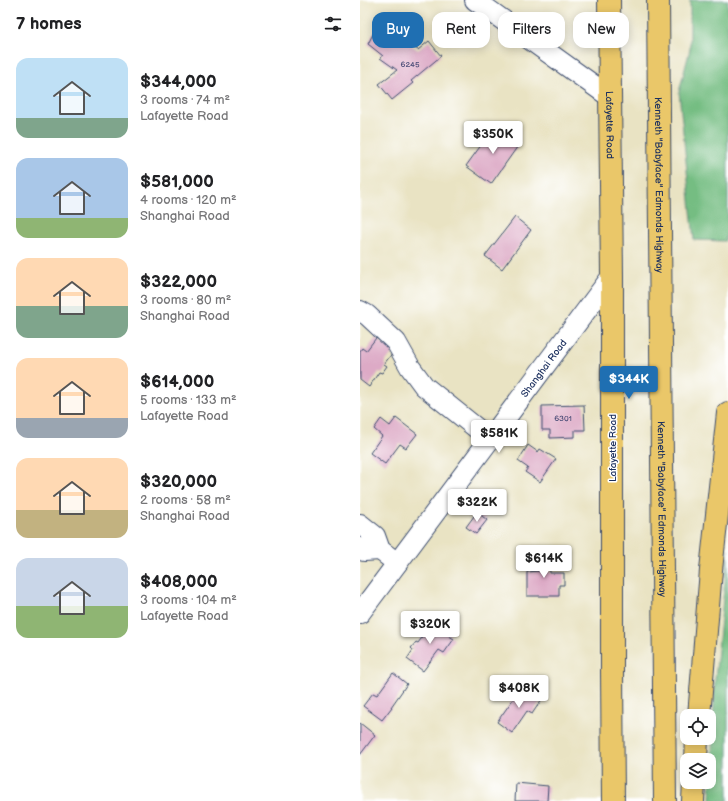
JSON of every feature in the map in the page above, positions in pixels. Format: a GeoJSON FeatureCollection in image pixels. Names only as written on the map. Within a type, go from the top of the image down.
{"type":"FeatureCollection","features":[{"type":"Feature","properties":{"kind":"main road","name":"Lafayette Road"},"geometry":{"type":"LineString","coordinates":[[609,0],[612,276],[613,801]]}},
{"type":"Feature","properties":{"kind":"main road","name":"Kenneth \"Babyface\" Edmonds Highway"},"geometry":{"type":"LineString","coordinates":[[658,0],[665,801]]}},
{"type":"Feature","properties":{"kind":"main road"},"geometry":{"type":"LineString","coordinates":[[700,709],[712,563],[728,413]]}},
{"type":"Feature","properties":{"kind":"main road"},"geometry":{"type":"LineString","coordinates":[[693,801],[694,789]]}},
{"type":"Feature","properties":{"kind":"street"},"geometry":{"type":"LineString","coordinates":[[475,0],[610,97]]}},
{"type":"Feature","properties":{"kind":"street","name":"Shanghai Road"},"geometry":{"type":"LineString","coordinates":[[360,613],[612,276]]}},
{"type":"Feature","properties":{"kind":"street"},"geometry":{"type":"LineString","coordinates":[[360,311],[367,315],[396,342],[410,368],[424,386],[490,439]]}},
{"type":"Feature","properties":{"kind":"street"},"geometry":{"type":"LineString","coordinates":[[360,524],[375,536],[380,550],[397,563]]}},
{"type":"Feature","properties":{"kind":"street"},"geometry":{"type":"LineString","coordinates":[[360,548],[364,551],[380,550]]}},
{"type":"Feature","properties":{"kind":"green space"},"geometry":{"type":"Polygon","coordinates":[[[690,0],[728,0],[728,228],[725,241],[694,240],[679,92],[690,49],[690,0]]]}},
{"type":"Feature","properties":{"kind":"green space"},"geometry":{"type":"Polygon","coordinates":[[[728,549],[728,801],[710,801],[710,789],[716,789],[716,753],[712,753],[712,745],[716,745],[716,709],[714,709],[715,680],[728,549]]]}},
{"type":"Feature","properties":{"kind":"building"},"geometry":{"type":"Polygon","coordinates":[[[372,36],[372,47],[368,44],[372,36]]]}},
{"type":"Feature","properties":{"kind":"building"},"geometry":{"type":"Polygon","coordinates":[[[429,41],[432,45],[432,48],[435,48],[441,56],[411,81],[413,83],[392,100],[379,84],[397,70],[380,58],[383,56],[373,48],[415,48],[418,50],[424,48],[424,45],[429,41]]]}},
{"type":"Feature","properties":{"kind":"building"},"geometry":{"type":"Polygon","coordinates":[[[495,126],[520,143],[491,184],[466,166],[495,126]]]}},
{"type":"Feature","properties":{"kind":"building"},"geometry":{"type":"Polygon","coordinates":[[[515,217],[531,230],[502,269],[485,256],[515,217]]]}},
{"type":"Feature","properties":{"kind":"building"},"geometry":{"type":"Polygon","coordinates":[[[376,338],[394,351],[384,364],[387,366],[382,373],[379,372],[369,387],[360,380],[360,351],[362,348],[366,351],[376,338]]]}},
{"type":"Feature","properties":{"kind":"building"},"geometry":{"type":"Polygon","coordinates":[[[584,405],[585,430],[575,430],[575,437],[550,438],[550,430],[542,430],[542,406],[584,405]]]}},
{"type":"Feature","properties":{"kind":"building"},"geometry":{"type":"Polygon","coordinates":[[[396,418],[417,434],[406,448],[400,444],[385,464],[370,453],[382,436],[374,429],[381,419],[390,426],[396,418]]]}},
{"type":"Feature","properties":{"kind":"building"},"geometry":{"type":"Polygon","coordinates":[[[528,445],[538,452],[540,449],[556,459],[540,482],[525,472],[528,468],[518,461],[528,445]]]}},
{"type":"Feature","properties":{"kind":"building"},"geometry":{"type":"Polygon","coordinates":[[[477,512],[487,520],[476,534],[466,527],[477,512]]]}},
{"type":"Feature","properties":{"kind":"building"},"geometry":{"type":"Polygon","coordinates":[[[539,552],[549,552],[550,573],[564,573],[564,585],[559,585],[559,596],[527,596],[527,572],[539,571],[539,552]]]}},
{"type":"Feature","properties":{"kind":"building"},"geometry":{"type":"Polygon","coordinates":[[[431,620],[450,634],[449,636],[454,639],[444,653],[439,650],[423,671],[407,659],[413,650],[411,648],[416,642],[418,643],[424,635],[421,633],[431,620]]]}},
{"type":"Feature","properties":{"kind":"building"},"geometry":{"type":"Polygon","coordinates":[[[393,673],[407,684],[382,720],[363,706],[373,693],[377,695],[393,673]]]}},
{"type":"Feature","properties":{"kind":"building"},"geometry":{"type":"Polygon","coordinates":[[[523,685],[542,699],[532,714],[527,711],[512,733],[497,722],[523,685]]]}},
{"type":"Feature","properties":{"kind":"building"},"geometry":{"type":"Polygon","coordinates":[[[360,723],[375,735],[360,755],[360,723]]]}},
{"type":"Feature","properties":{"kind":"building"},"geometry":{"type":"Polygon","coordinates":[[[516,783],[548,786],[547,801],[515,801],[516,783]]]}}]}
